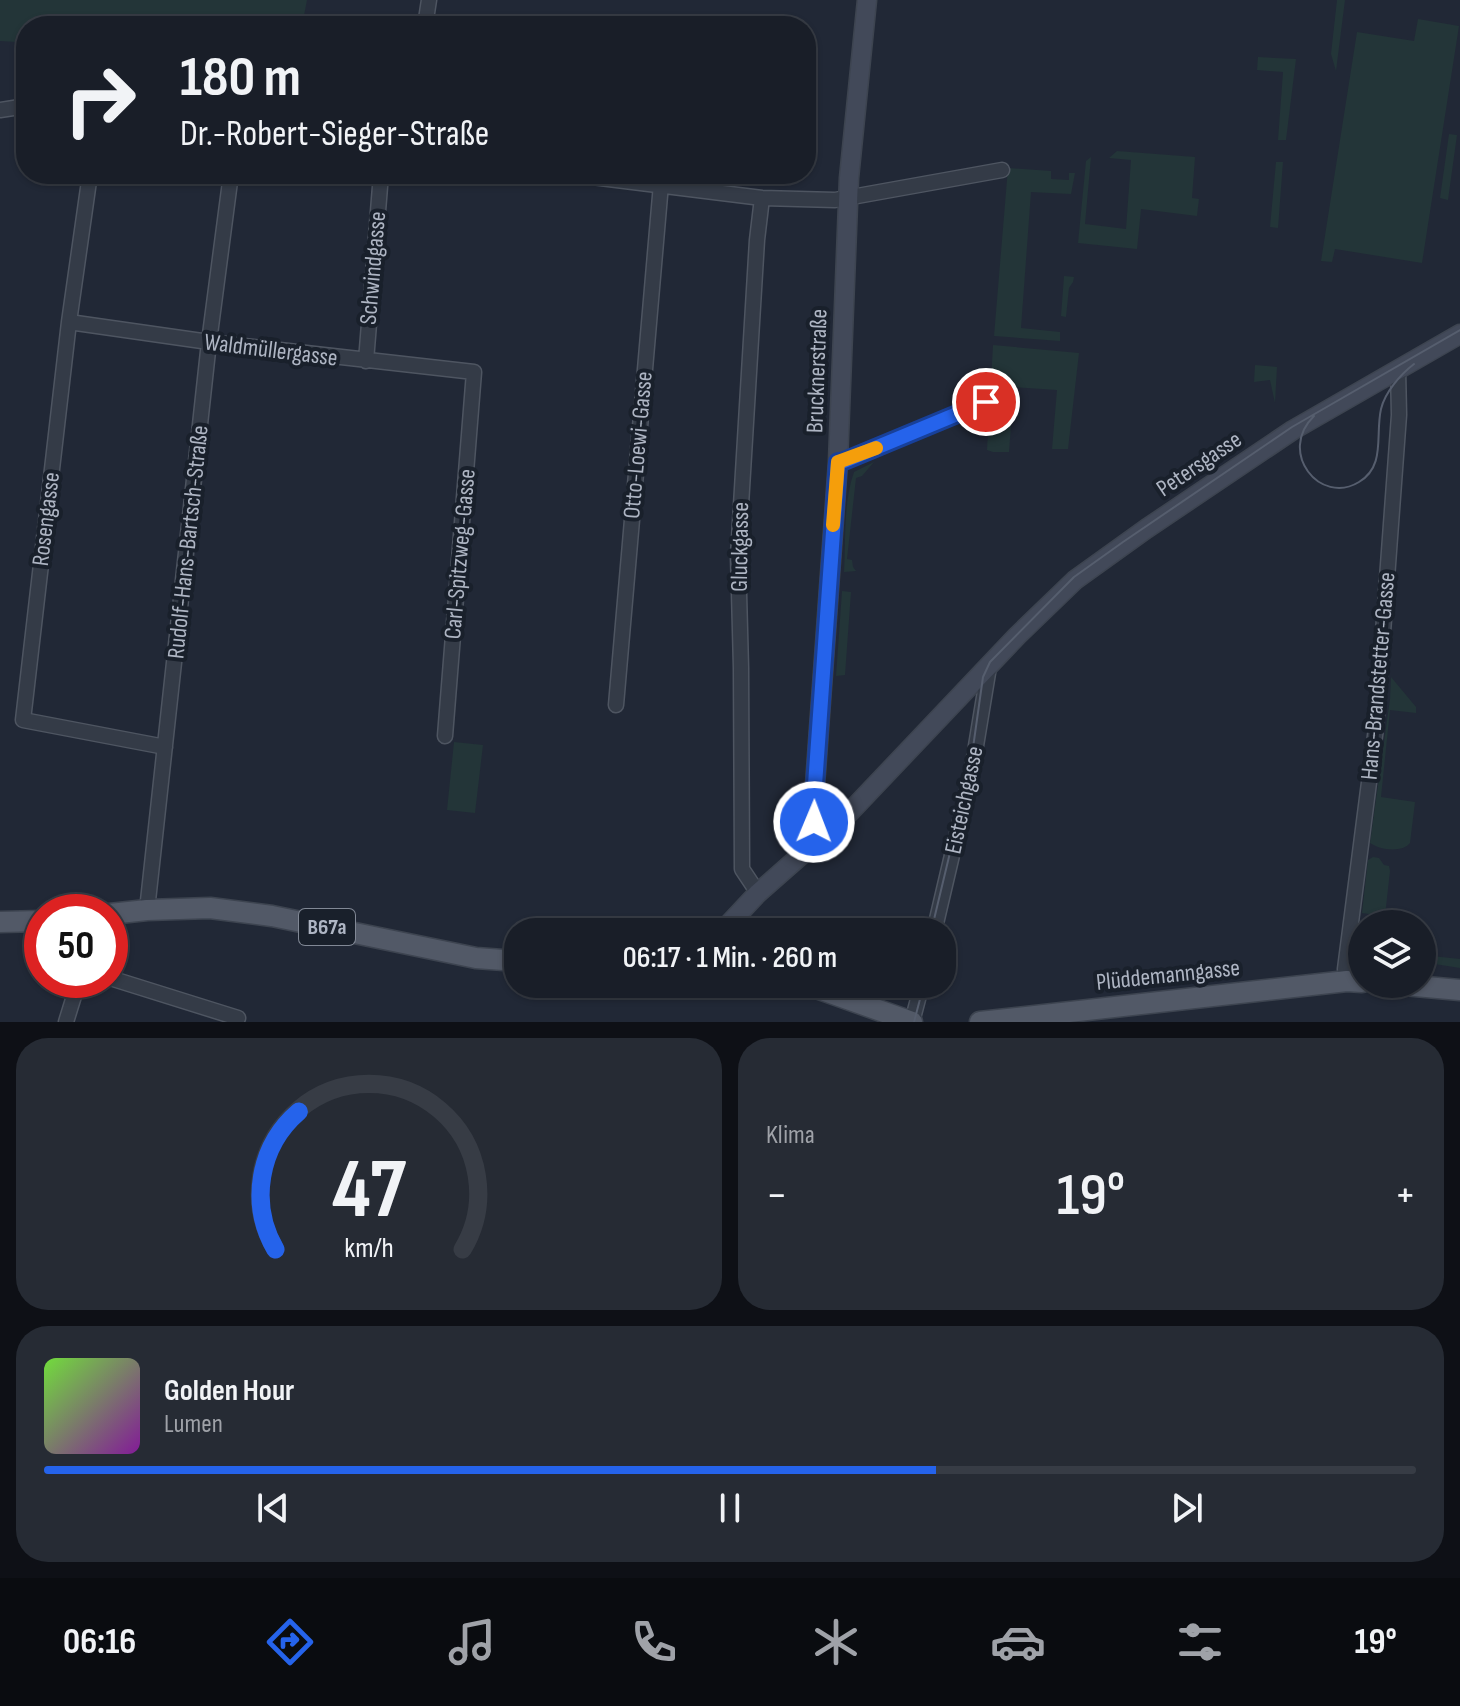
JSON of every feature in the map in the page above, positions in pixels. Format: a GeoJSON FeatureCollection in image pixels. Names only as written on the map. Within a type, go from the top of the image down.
{"type":"FeatureCollection","features":[{"type":"Feature","properties":{"kind":"main road","name":"Brucknerstraße"},"geometry":{"type":"LineString","coordinates":[[816,840],[813,813],[838,462],[850,164],[867,0]]}},
{"type":"Feature","properties":{"kind":"main road","name":"Petersgasse"},"geometry":{"type":"LineString","coordinates":[[735,918],[758,893],[850,812],[1075,580],[1267,447],[1460,334]]}},
{"type":"Feature","properties":{"kind":"main road","name":"B67a"},"geometry":{"type":"LineString","coordinates":[[128,912],[210,908],[272,916],[476,958],[504,960]]}},
{"type":"Feature","properties":{"kind":"main road"},"geometry":{"type":"LineString","coordinates":[[0,922],[24,921]]}},
{"type":"Feature","properties":{"kind":"main road","name":"Plüddemanngasse"},"geometry":{"type":"LineString","coordinates":[[980,1022],[1348,983]]}},
{"type":"Feature","properties":{"kind":"main road"},"geometry":{"type":"LineString","coordinates":[[1436,988],[1460,990]]}},
{"type":"Feature","properties":{"kind":"main road"},"geometry":{"type":"LineString","coordinates":[[844,998],[912,1022]]}},
{"type":"Feature","properties":{"kind":"street"},"geometry":{"type":"LineString","coordinates":[[661,184],[762,198],[835,200],[1002,170]]}},
{"type":"Feature","properties":{"kind":"street","name":"Rosengasse"},"geometry":{"type":"LineString","coordinates":[[89,184],[69,322],[23,720],[165,747]]}},
{"type":"Feature","properties":{"kind":"street","name":"Rudolf-Hans-Bartsch-Straße"},"geometry":{"type":"LineString","coordinates":[[147,910],[209,342],[230,184]]}},
{"type":"Feature","properties":{"kind":"street","name":"Schwindgasse"},"geometry":{"type":"LineString","coordinates":[[366,361],[380,184]]}},
{"type":"Feature","properties":{"kind":"street","name":"Otto-Loewi-Gasse"},"geometry":{"type":"LineString","coordinates":[[616,705],[661,184]]}},
{"type":"Feature","properties":{"kind":"street","name":"Gluckgasse"},"geometry":{"type":"LineString","coordinates":[[758,893],[742,869],[738,555],[762,198]]}},
{"type":"Feature","properties":{"kind":"street","name":"Waldmüllergasse"},"geometry":{"type":"LineString","coordinates":[[69,322],[209,342],[474,372]]}},
{"type":"Feature","properties":{"kind":"street","name":"Hans-Brandstetter-Gasse"},"geometry":{"type":"LineString","coordinates":[[1353,910],[1376,728],[1399,415],[1398,369]]}},
{"type":"Feature","properties":{"kind":"street","name":"Carl-Spitzweg-Gasse"},"geometry":{"type":"LineString","coordinates":[[445,736],[474,372]]}},
{"type":"Feature","properties":{"kind":"street"},"geometry":{"type":"LineString","coordinates":[[838,462],[986,402]]}},
{"type":"Feature","properties":{"kind":"street","name":"Eisteichgasse"},"geometry":{"type":"LineString","coordinates":[[937,918],[972,770],[989,667]]}},
{"type":"Feature","properties":{"kind":"street","name":"Hans-Brandstetter-Gasse"},"geometry":{"type":"LineString","coordinates":[[1348,946],[1345,969],[1348,973]]}},
{"type":"Feature","properties":{"kind":"street"},"geometry":{"type":"LineString","coordinates":[[128,984],[238,1018]]}},
{"type":"Feature","properties":{"kind":"street"},"geometry":{"type":"LineString","coordinates":[[66,1022],[73,998]]}},
{"type":"Feature","properties":{"kind":"street"},"geometry":{"type":"LineString","coordinates":[[912,1022],[918,998]]}},
{"type":"Feature","properties":{"kind":"shaded area"},"geometry":{"type":"Polygon","coordinates":[[[0,0],[307,0],[304,16],[16,16],[16,42],[0,41],[0,0]]]}},
{"type":"Feature","properties":{"kind":"shaded area"},"geometry":{"type":"Polygon","coordinates":[[[1337,0],[1345,0],[1336,71],[1331,54],[1337,0]]]}},
{"type":"Feature","properties":{"kind":"shaded area"},"geometry":{"type":"Polygon","coordinates":[[[1418,19],[1459,26],[1422,263],[1335,249],[1332,262],[1321,261],[1357,32],[1414,41],[1418,19]]]}},
{"type":"Feature","properties":{"kind":"shaded area"},"geometry":{"type":"Polygon","coordinates":[[[1258,57],[1296,59],[1286,140],[1278,140],[1283,72],[1257,70],[1258,57]]]}},
{"type":"Feature","properties":{"kind":"shaded area"},"geometry":{"type":"Polygon","coordinates":[[[1449,134],[1457,135],[1448,200],[1440,198],[1449,134]]]}},
{"type":"Feature","properties":{"kind":"shaded area"},"geometry":{"type":"Polygon","coordinates":[[[1117,151],[1195,157],[1192,198],[1199,199],[1197,216],[1141,209],[1137,249],[1078,243],[1086,161],[1091,157],[1085,224],[1126,229],[1131,160],[1109,158],[1117,151]]]}},
{"type":"Feature","properties":{"kind":"shaded area"},"geometry":{"type":"Polygon","coordinates":[[[1276,162],[1283,162],[1278,228],[1270,227],[1276,162]]]}},
{"type":"Feature","properties":{"kind":"shaded area"},"geometry":{"type":"Polygon","coordinates":[[[1008,168],[1051,171],[1051,179],[1069,180],[1069,173],[1075,173],[1071,194],[1031,192],[1021,328],[1060,332],[1060,341],[994,336],[1008,168]]]}},
{"type":"Feature","properties":{"kind":"shaded area"},"geometry":{"type":"Polygon","coordinates":[[[1064,276],[1074,277],[1069,288],[1066,317],[1061,316],[1064,276]]]}},
{"type":"Feature","properties":{"kind":"shaded area"},"geometry":{"type":"Polygon","coordinates":[[[993,345],[1079,353],[1068,449],[1052,449],[1057,390],[1014,387],[1009,452],[987,450],[993,345]]]}},
{"type":"Feature","properties":{"kind":"shaded area"},"geometry":{"type":"Polygon","coordinates":[[[1255,365],[1277,367],[1275,403],[1270,380],[1254,382],[1255,365]]]}},
{"type":"Feature","properties":{"kind":"shaded area"},"geometry":{"type":"Polygon","coordinates":[[[874,462],[862,476],[856,478],[847,559],[852,560],[856,571],[844,572],[850,484],[854,472],[874,462]]]}},
{"type":"Feature","properties":{"kind":"shaded area"},"geometry":{"type":"Polygon","coordinates":[[[842,591],[851,592],[845,675],[836,676],[842,591]]]}},
{"type":"Feature","properties":{"kind":"shaded area"},"geometry":{"type":"Polygon","coordinates":[[[1391,677],[1416,707],[1416,713],[1390,710],[1381,797],[1415,802],[1410,843],[1391,849],[1370,843],[1391,677]]]}},
{"type":"Feature","properties":{"kind":"shaded area"},"geometry":{"type":"Polygon","coordinates":[[[454,742],[483,745],[475,813],[447,810],[454,742]]]}},
{"type":"Feature","properties":{"kind":"shaded area"},"geometry":{"type":"Polygon","coordinates":[[[1379,858],[1389,866],[1386,910],[1362,910],[1368,860],[1379,858]]]}},
{"type":"Feature","properties":{"kind":"shaded area"},"geometry":{"type":"Polygon","coordinates":[[[1436,956],[1460,959],[1460,968],[1436,964],[1436,956]]]}},
{"type":"Feature","properties":{"kind":"tram line"},"geometry":{"type":"LineString","coordinates":[[934,918],[970,769],[983,677],[990,662],[1074,577],[1123,542],[1292,427],[1460,330]]}},
{"type":"Feature","properties":{"kind":"tram line"},"geometry":{"type":"LineString","coordinates":[[1314,416],[1304,430],[1300,445],[1308,472],[1330,487],[1344,488],[1359,482],[1373,468],[1376,459],[1379,419],[1386,396],[1414,364]]}},
{"type":"Feature","properties":{"kind":"tram line"},"geometry":{"type":"LineString","coordinates":[[914,1022],[920,998]]}},
{"type":"Feature","properties":{"kind":"slow traffic"},"geometry":{"type":"LineString","coordinates":[[833,525],[838,462],[876,448]]}},
{"type":"Feature","properties":{"kind":"route"},"geometry":{"type":"LineString","coordinates":[[814,822],[838,462],[986,402]]}}]}
